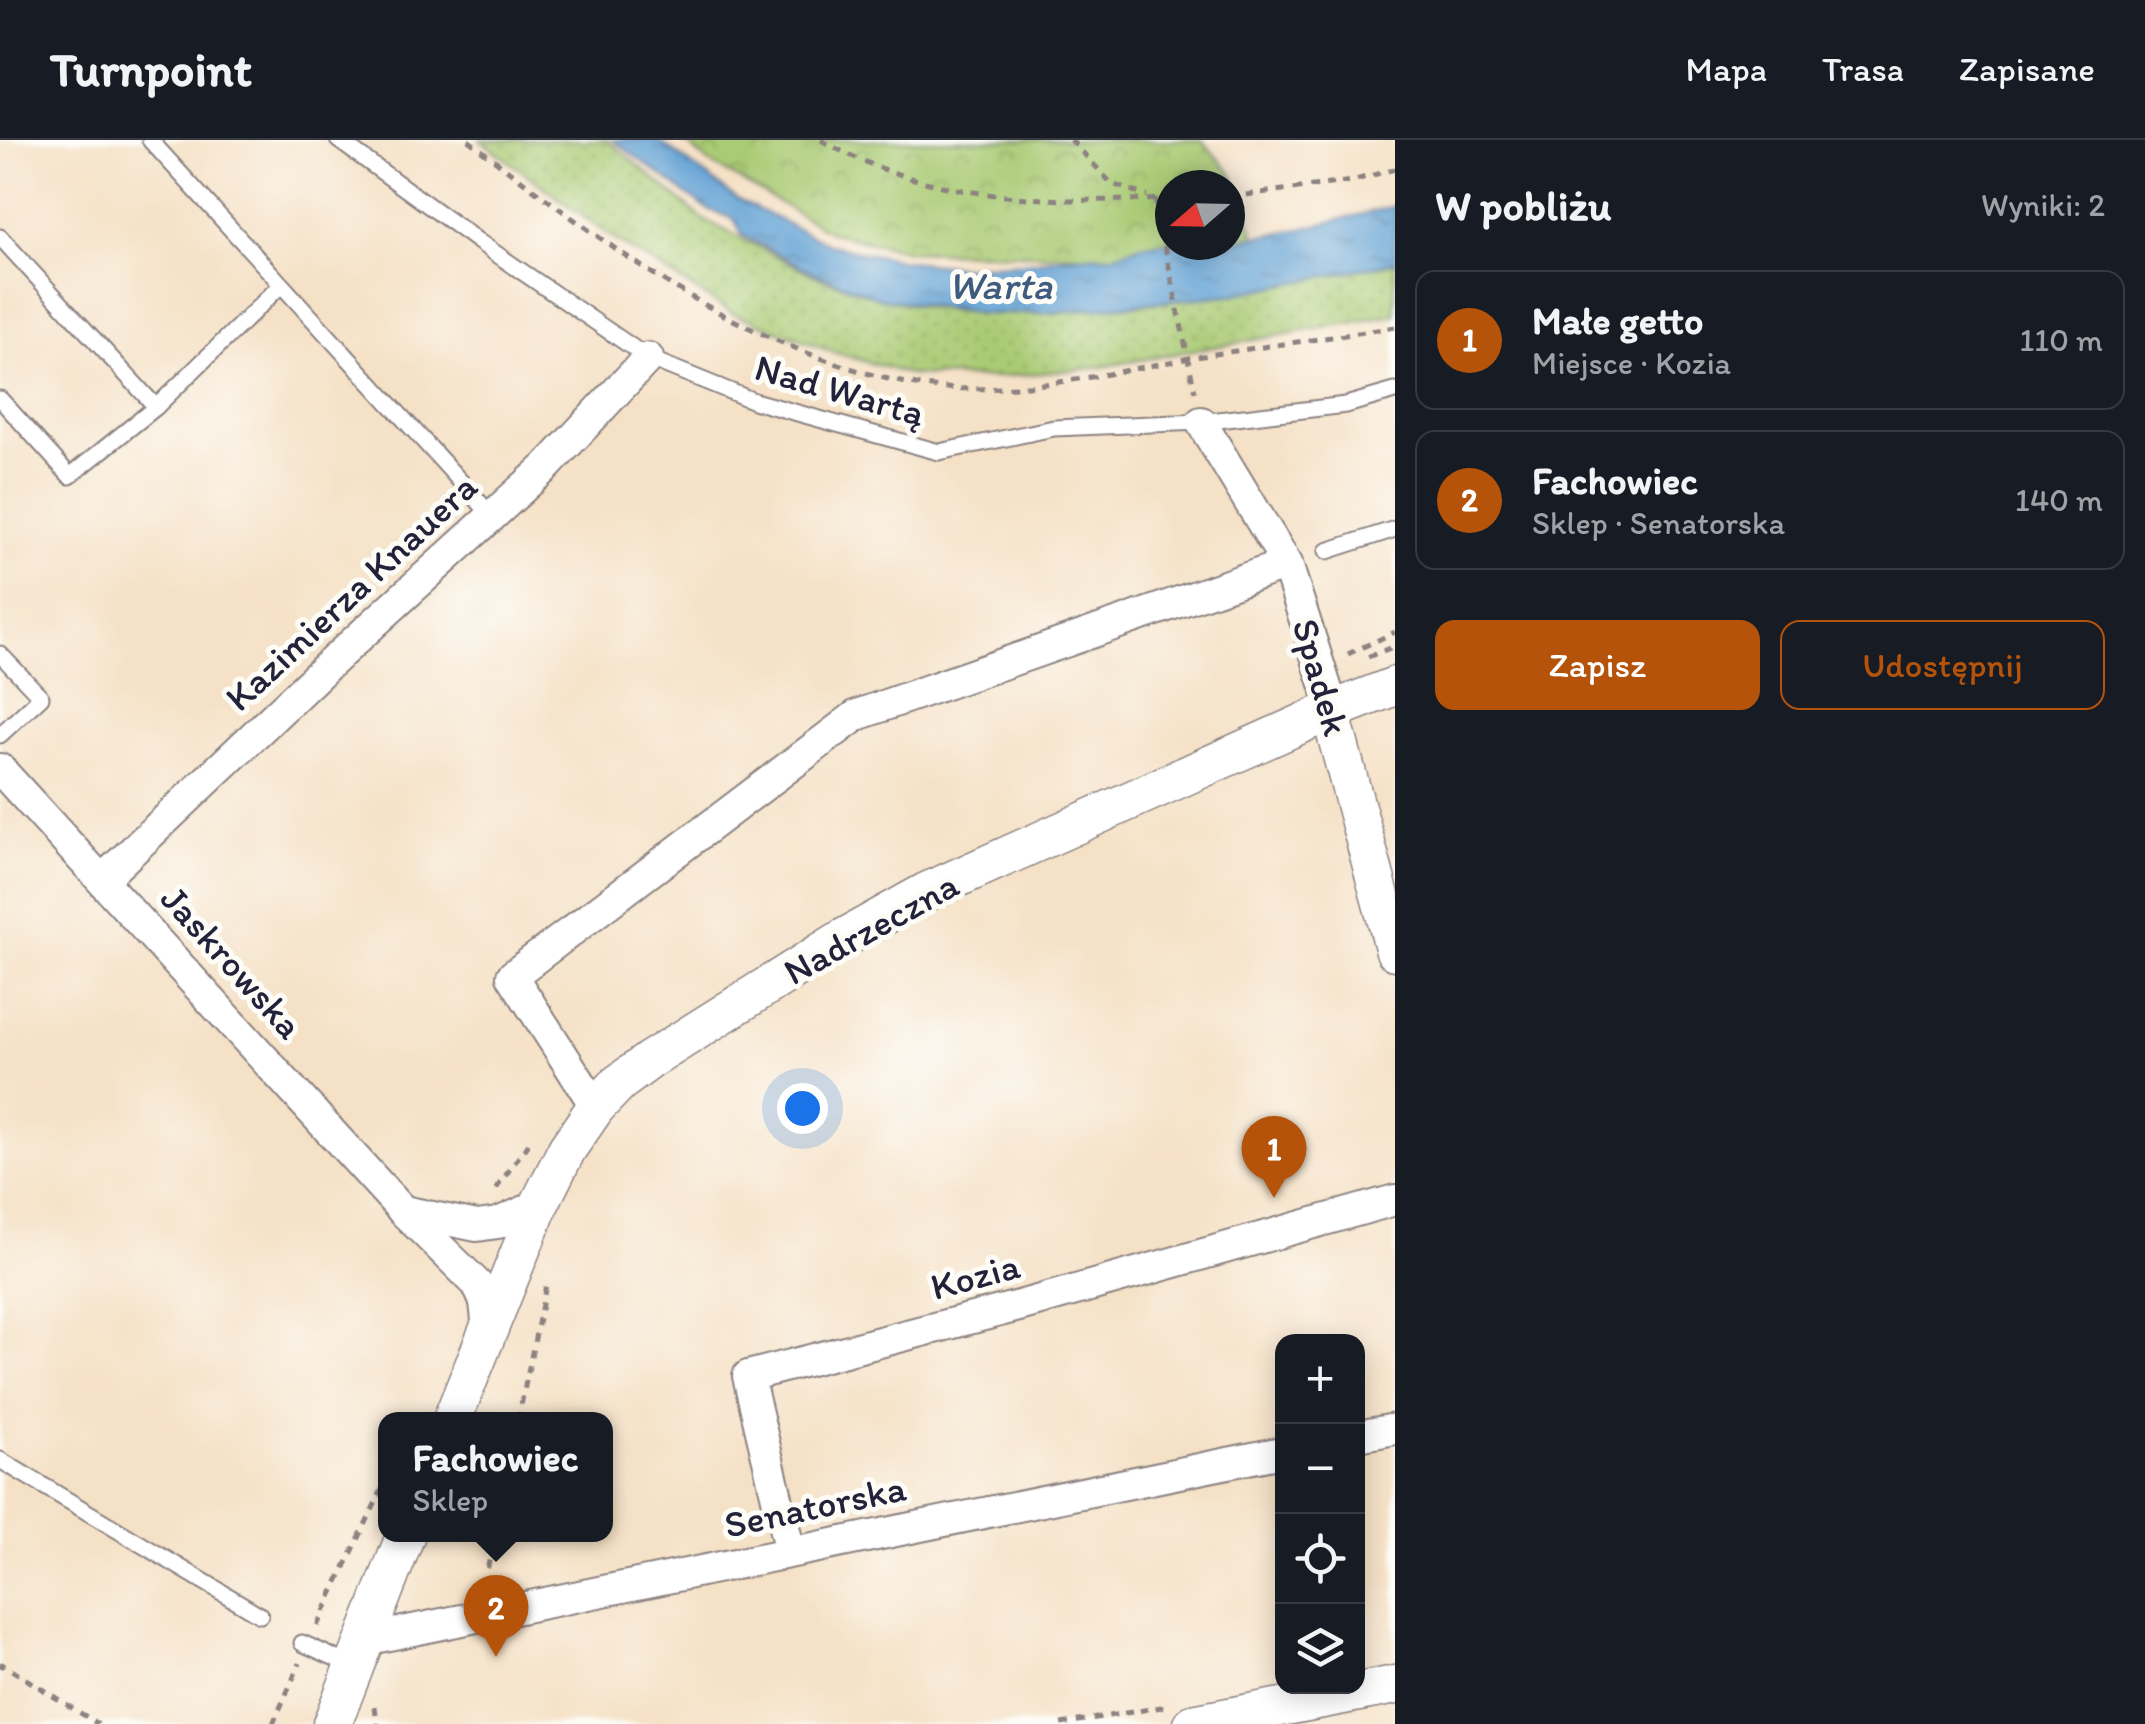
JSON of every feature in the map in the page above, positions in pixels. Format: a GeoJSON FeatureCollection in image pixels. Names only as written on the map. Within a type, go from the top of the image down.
{"type":"FeatureCollection","features":[{"type":"Feature","properties":{"kind":"street","name":"Kazimierza Knauera"},"geometry":{"type":"LineString","coordinates":[[103,879],[546,466],[648,358]]}},
{"type":"Feature","properties":{"kind":"street","name":"Spadek"},"geometry":{"type":"LineString","coordinates":[[1201,422],[1288,564],[1327,690],[1394,945]]}},
{"type":"Feature","properties":{"kind":"street"},"geometry":{"type":"LineString","coordinates":[[596,1106],[512,976],[857,715],[1288,564]]}},
{"type":"Feature","properties":{"kind":"street","name":"Nadrzeczna"},"geometry":{"type":"LineString","coordinates":[[455,1412],[539,1206],[567,1148],[596,1106],[650,1060],[842,939],[926,892],[1395,686]]}},
{"type":"Feature","properties":{"kind":"street","name":"Jaskrowska"},"geometry":{"type":"LineString","coordinates":[[0,768],[403,1211],[477,1284],[485,1302],[488,1329]]}},
{"type":"Feature","properties":{"kind":"street","name":"Kozia"},"geometry":{"type":"LineString","coordinates":[[790,1552],[748,1376],[1019,1306],[1395,1200]]}},
{"type":"Feature","properties":{"kind":"street"},"geometry":{"type":"LineString","coordinates":[[403,1211],[477,1226],[498,1223],[539,1206]]}},
{"type":"Feature","properties":{"kind":"street"},"geometry":{"type":"LineString","coordinates":[[1365,1435],[1395,1429]]}},
{"type":"Feature","properties":{"kind":"street","name":"Senatorska"},"geometry":{"type":"LineString","coordinates":[[350,1689],[478,1617],[1275,1453]]}},
{"type":"Feature","properties":{"kind":"street"},"geometry":{"type":"LineString","coordinates":[[350,1689],[403,1542]]}},
{"type":"Feature","properties":{"kind":"street"},"geometry":{"type":"LineString","coordinates":[[1193,1724],[1395,1685]]}},
{"type":"Feature","properties":{"kind":"lane"},"geometry":{"type":"LineString","coordinates":[[150,140],[491,515]]}},
{"type":"Feature","properties":{"kind":"lane","name":"Nad Wartą"},"geometry":{"type":"LineString","coordinates":[[338,140],[648,358],[754,401],[938,452],[1054,428],[1201,422],[1346,404],[1395,392]]}},
{"type":"Feature","properties":{"kind":"lane"},"geometry":{"type":"LineString","coordinates":[[0,237],[156,407]]}},
{"type":"Feature","properties":{"kind":"lane"},"geometry":{"type":"LineString","coordinates":[[0,399],[70,476],[156,407],[280,286]]}},
{"type":"Feature","properties":{"kind":"lane"},"geometry":{"type":"LineString","coordinates":[[1327,551],[1395,529]]}},
{"type":"Feature","properties":{"kind":"lane"},"geometry":{"type":"LineString","coordinates":[[0,654],[42,697],[0,735]]}},
{"type":"Feature","properties":{"kind":"lane"},"geometry":{"type":"LineString","coordinates":[[0,1460],[260,1615]]}},
{"type":"Feature","properties":{"kind":"lane"},"geometry":{"type":"LineString","coordinates":[[305,1645],[350,1689]]}},
{"type":"Feature","properties":{"kind":"path"},"geometry":{"type":"LineString","coordinates":[[468,140],[666,285],[727,320],[775,342],[909,384],[985,388],[1091,378],[1395,327]]}},
{"type":"Feature","properties":{"kind":"path"},"geometry":{"type":"LineString","coordinates":[[821,140],[860,162],[907,180],[965,193],[1154,200]]}},
{"type":"Feature","properties":{"kind":"path"},"geometry":{"type":"LineString","coordinates":[[1071,140],[1112,184],[1154,200]]}},
{"type":"Feature","properties":{"kind":"path"},"geometry":{"type":"LineString","coordinates":[[1245,195],[1352,181],[1395,169]]}},
{"type":"Feature","properties":{"kind":"path"},"geometry":{"type":"LineString","coordinates":[[1154,200],[1187,359]]}},
{"type":"Feature","properties":{"kind":"path"},"geometry":{"type":"LineString","coordinates":[[520,1412],[545,1279],[534,1298]]}},
{"type":"Feature","properties":{"kind":"path"},"geometry":{"type":"LineString","coordinates":[[272,1724],[305,1645],[378,1497]]}},
{"type":"Feature","properties":{"kind":"path"},"geometry":{"type":"LineString","coordinates":[[478,1617],[492,1542]]}},
{"type":"Feature","properties":{"kind":"path"},"geometry":{"type":"LineString","coordinates":[[0,1668],[2,1664],[98,1724]]}},
{"type":"Feature","properties":{"kind":"green space"},"geometry":{"type":"Polygon","coordinates":[[[480,140],[607,140],[703,219],[818,277],[879,298],[926,307],[983,314],[1135,305],[1237,294],[1395,262],[1395,315],[1094,368],[988,378],[911,375],[833,352],[732,313],[617,241],[480,140]]]}},
{"type":"Feature","properties":{"kind":"green space"},"geometry":{"type":"Polygon","coordinates":[[[682,140],[1202,140],[1228,170],[1155,170],[1155,244],[1110,256],[908,251],[832,233],[710,163],[682,140]]]}},
{"type":"Feature","properties":{"kind":"green space"},"geometry":{"type":"Polygon","coordinates":[[[1245,208],[1256,238],[1245,239],[1245,208]]]}},
{"type":"Feature","properties":{"kind":"water","name":"Warta"},"geometry":{"type":"Polygon","coordinates":[[[613,140],[658,140],[737,199],[831,245],[898,260],[965,267],[1110,256],[1155,244],[1155,260],[1245,260],[1245,238],[1395,206],[1395,262],[1237,294],[1047,313],[983,314],[879,298],[817,274],[742,235],[734,219],[705,208],[613,140]]]}},
{"type":"Feature","properties":{"kind":"place","name":"Małe getto"},"geometry":{"type":"Point","coordinates":[1274,1198]}},
{"type":"Feature","properties":{"kind":"place","name":"Fachowiec"},"geometry":{"type":"Point","coordinates":[496,1657]}}]}
